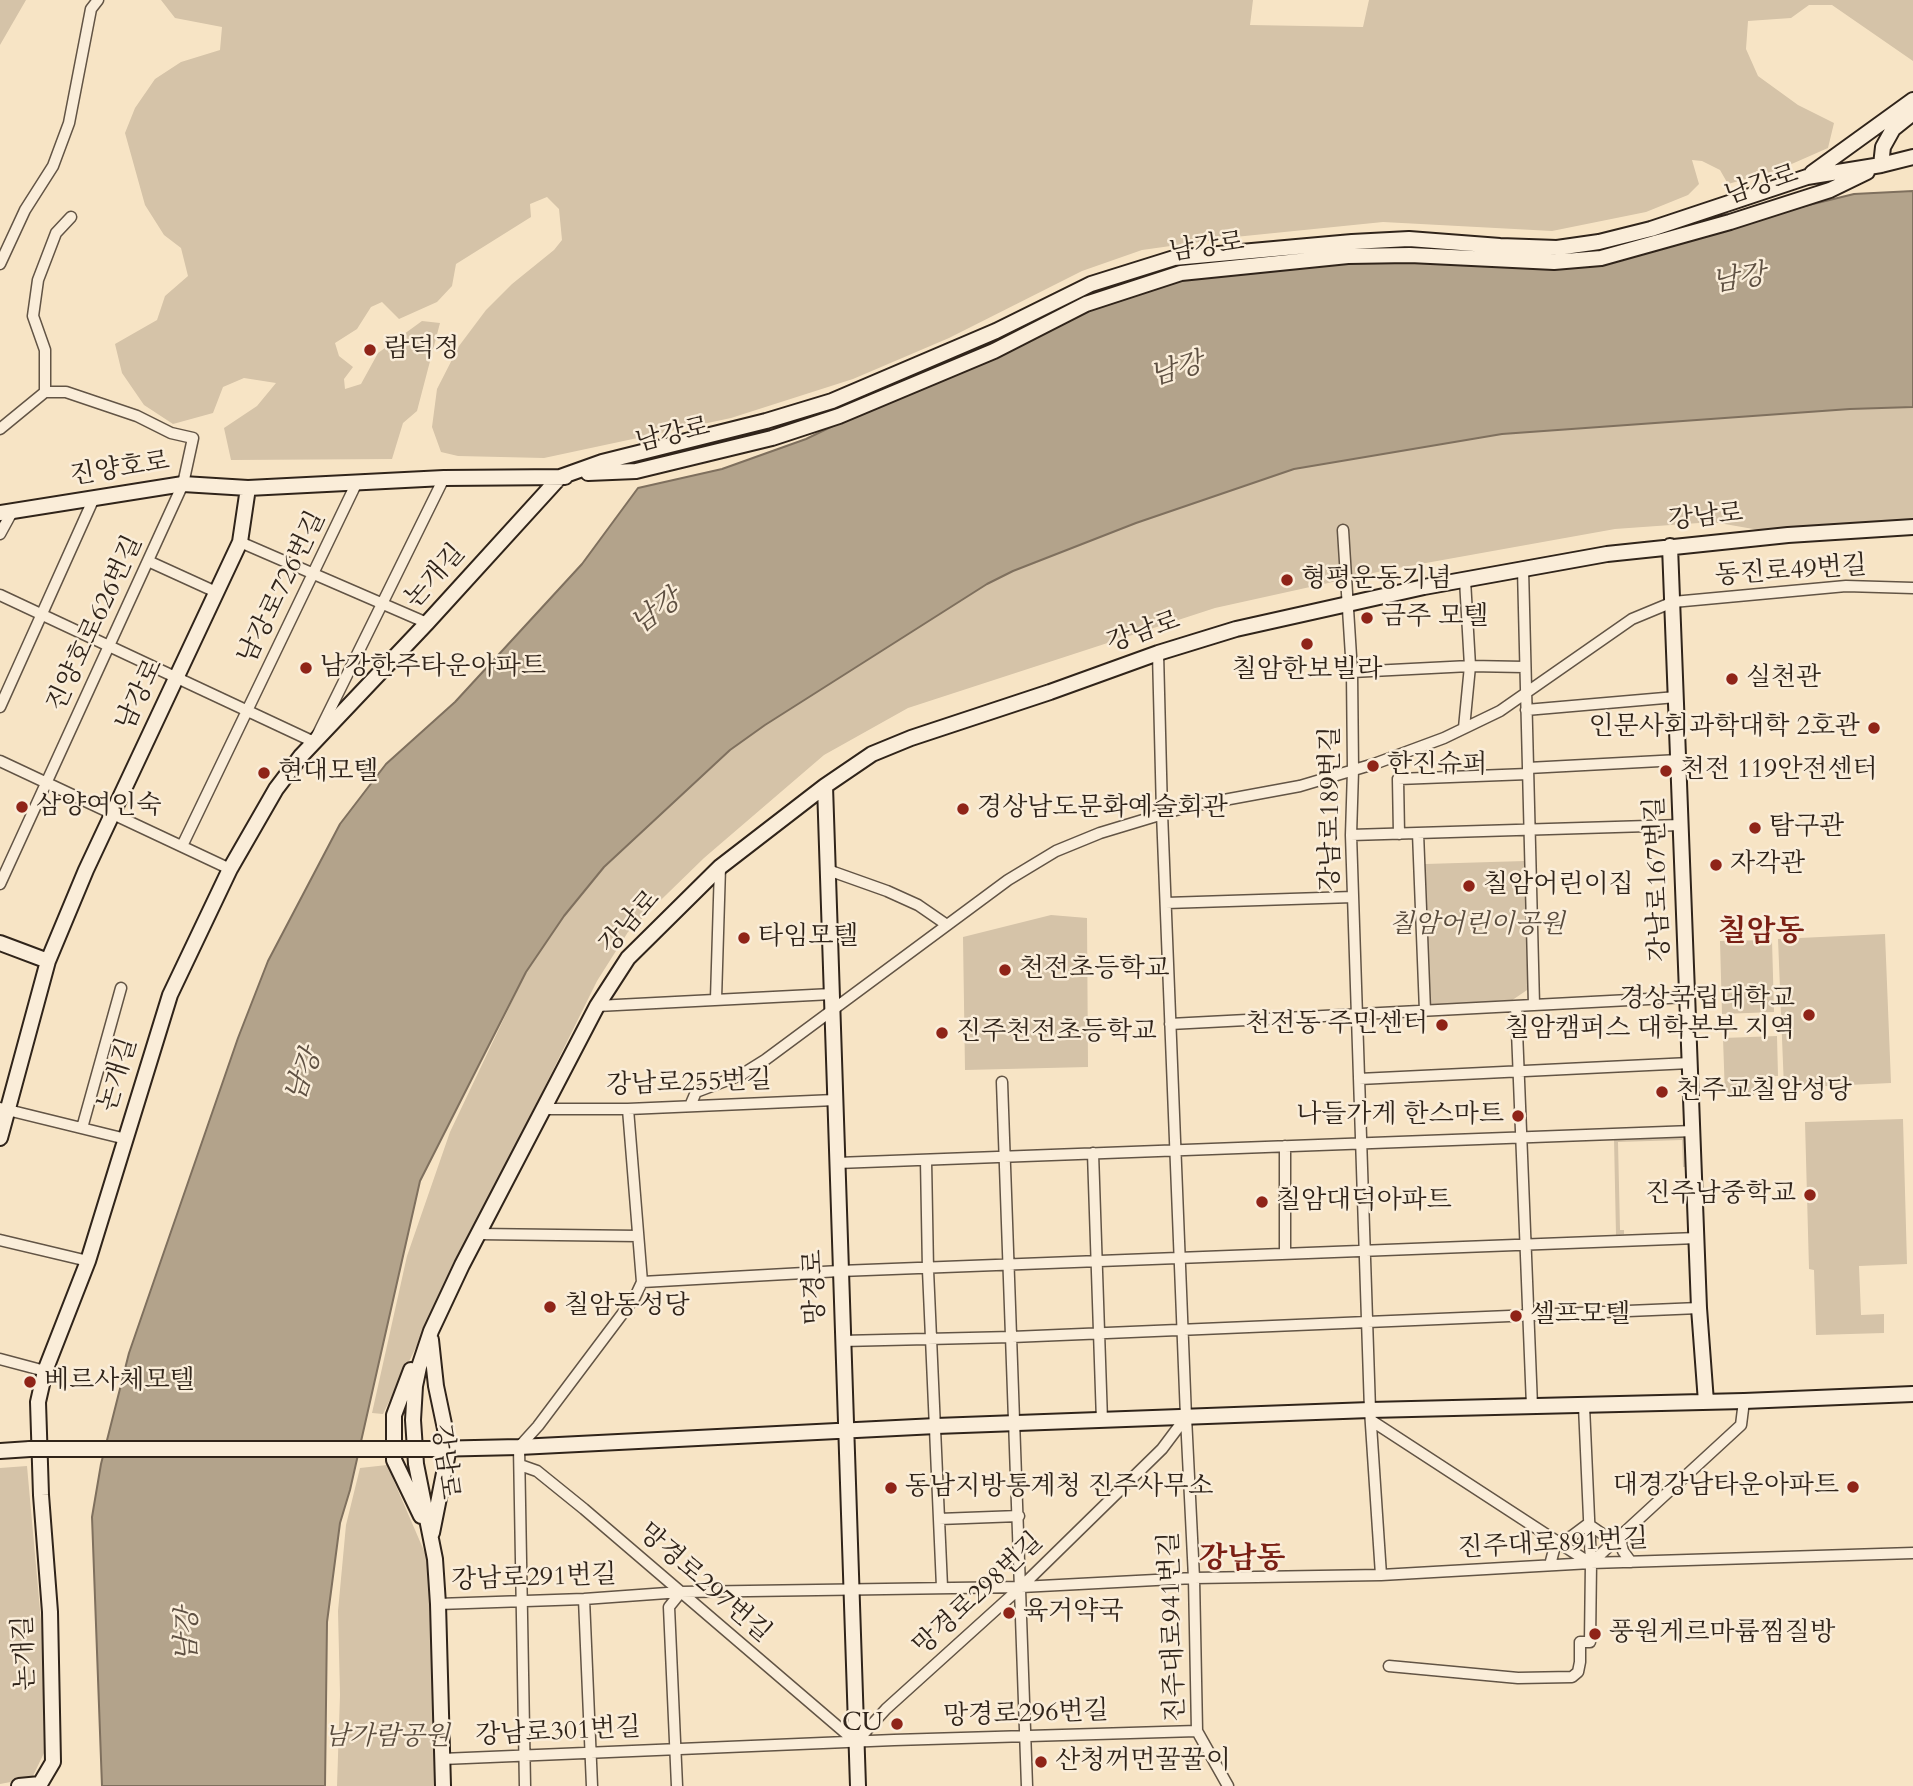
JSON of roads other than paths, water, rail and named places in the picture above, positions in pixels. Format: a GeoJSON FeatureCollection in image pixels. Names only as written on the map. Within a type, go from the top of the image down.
{"type":"FeatureCollection","features":[{"type":"Feature","properties":{"kind":"street"},"geometry":{"type":"LineString","coordinates":[[0,264],[25,210],[53,166],[69,123],[91,9],[98,0]]}},
{"type":"Feature","properties":{"kind":"street"},"geometry":{"type":"LineString","coordinates":[[1807,177],[1830,163],[1913,100]]}},
{"type":"Feature","properties":{"kind":"street"},"geometry":{"type":"LineString","coordinates":[[1881,165],[1883,148],[1893,129],[1913,113]]}},
{"type":"Feature","properties":{"kind":"street","name":"남강로"},"geometry":{"type":"LineString","coordinates":[[560,477],[602,462],[766,421],[832,401],[996,331],[1091,284],[1174,258],[1409,239],[1557,248],[1599,242],[1651,229],[1807,177],[1913,157]]}},
{"type":"Feature","properties":{"kind":"street","name":"남강로"},"geometry":{"type":"LineString","coordinates":[[0,1138],[3,1109],[48,961],[86,870],[240,542],[248,488],[444,478],[560,477],[606,471],[636,471],[772,438],[839,416],[993,351],[1086,304],[1181,273],[1348,256],[1410,255],[1554,262],[1601,258],[1730,222],[1830,190],[1881,165]]}},
{"type":"Feature","properties":{"kind":"street"},"geometry":{"type":"LineString","coordinates":[[0,429],[45,392],[44,350],[33,316],[38,280],[56,233],[71,217]]}},
{"type":"Feature","properties":{"kind":"street","name":"진양호로626번길"},"geometry":{"type":"LineString","coordinates":[[0,884],[183,484],[193,438],[171,433],[137,416],[66,392],[45,392]]}},
{"type":"Feature","properties":{"kind":"street","name":"논개길"},"geometry":{"type":"LineString","coordinates":[[19,1786],[40,1784],[53,1762],[50,1612],[41,1496],[38,1402],[45,1371],[88,1261],[170,995],[230,869],[276,789],[301,756],[560,477]]}},
{"type":"Feature","properties":{"kind":"street"},"geometry":{"type":"LineString","coordinates":[[0,595],[177,676],[314,743],[444,478]]}},
{"type":"Feature","properties":{"kind":"street","name":"남강로726번길"},"geometry":{"type":"LineString","coordinates":[[182,846],[357,482]]}},
{"type":"Feature","properties":{"kind":"street","name":"진양호로"},"geometry":{"type":"LineString","coordinates":[[6,512],[183,484],[248,488]]}},
{"type":"Feature","properties":{"kind":"street"},"geometry":{"type":"LineString","coordinates":[[0,707],[94,498]]}},
{"type":"Feature","properties":{"kind":"street"},"geometry":{"type":"LineString","coordinates":[[0,534],[6,512]]}},
{"type":"Feature","properties":{"kind":"street","name":"강남로"},"geometry":{"type":"LineString","coordinates":[[443,1786],[438,1604],[431,1539],[416,1464],[413,1420],[415,1386],[430,1331],[597,1006],[628,958],[720,867],[825,786],[872,754],[911,738],[1158,653],[1236,629],[1465,580],[1607,554],[1670,546],[1913,527]]}},
{"type":"Feature","properties":{"kind":"street","name":"강남로189번길"},"geometry":{"type":"LineString","coordinates":[[1343,530],[1352,672],[1351,835],[1367,1322],[1381,1575]]}},
{"type":"Feature","properties":{"kind":"street"},"geometry":{"type":"LineString","coordinates":[[240,542],[427,623]]}},
{"type":"Feature","properties":{"kind":"street","name":"강남로167번길"},"geometry":{"type":"LineString","coordinates":[[1425,1011],[1688,998],[1670,546]]}},
{"type":"Feature","properties":{"kind":"street"},"geometry":{"type":"LineString","coordinates":[[148,561],[216,592]]}},
{"type":"Feature","properties":{"kind":"street"},"geometry":{"type":"LineString","coordinates":[[1523,569],[1534,1005]]}},
{"type":"Feature","properties":{"kind":"street"},"geometry":{"type":"LineString","coordinates":[[1464,728],[1469,666],[1465,580]]}},
{"type":"Feature","properties":{"kind":"street","name":"동진로49번길"},"geometry":{"type":"LineString","coordinates":[[690,1106],[696,1092],[749,1070],[1009,880],[1056,851],[1162,813],[1300,786],[1374,764],[1464,728],[1500,711],[1632,619],[1673,602],[1846,586],[1913,588]]}},
{"type":"Feature","properties":{"kind":"street","name":"진주대로941번길"},"geometry":{"type":"LineString","coordinates":[[1158,653],[1185,1418],[1194,1577],[1197,1731],[1228,1786]]}},
{"type":"Feature","properties":{"kind":"street"},"geometry":{"type":"LineString","coordinates":[[1352,672],[1469,666],[1524,667]]}},
{"type":"Feature","properties":{"kind":"street"},"geometry":{"type":"LineString","coordinates":[[1526,710],[1676,697]]}},
{"type":"Feature","properties":{"kind":"street","name":"강남로167번길"},"geometry":{"type":"LineString","coordinates":[[1399,834],[1398,779],[1678,760]]}},
{"type":"Feature","properties":{"kind":"street"},"geometry":{"type":"LineString","coordinates":[[0,761],[230,869]]}},
{"type":"Feature","properties":{"kind":"street","name":"망경로"},"geometry":{"type":"LineString","coordinates":[[825,786],[858,1786]]}},
{"type":"Feature","properties":{"kind":"street"},"geometry":{"type":"LineString","coordinates":[[1351,835],[1681,825]]}},
{"type":"Feature","properties":{"kind":"street"},"geometry":{"type":"LineString","coordinates":[[1170,1024],[1425,1011],[1418,833]]}},
{"type":"Feature","properties":{"kind":"street"},"geometry":{"type":"LineString","coordinates":[[716,999],[720,867]]}},
{"type":"Feature","properties":{"kind":"street"},"geometry":{"type":"LineString","coordinates":[[828,870],[918,905],[947,925]]}},
{"type":"Feature","properties":{"kind":"street"},"geometry":{"type":"LineString","coordinates":[[1166,903],[1353,897]]}},
{"type":"Feature","properties":{"kind":"street"},"geometry":{"type":"LineString","coordinates":[[0,943],[48,961]]}},
{"type":"Feature","properties":{"kind":"street"},"geometry":{"type":"LineString","coordinates":[[82,1128],[121,988]]}},
{"type":"Feature","properties":{"kind":"street"},"geometry":{"type":"LineString","coordinates":[[597,1006],[832,994]]}},
{"type":"Feature","properties":{"kind":"street"},"geometry":{"type":"LineString","coordinates":[[1688,998],[1699,1308],[1706,1402]]}},
{"type":"Feature","properties":{"kind":"street"},"geometry":{"type":"LineString","coordinates":[[1516,1006],[1532,1406]]}},
{"type":"Feature","properties":{"kind":"street"},"geometry":{"type":"LineString","coordinates":[[1359,1079],[1690,1063]]}},
{"type":"Feature","properties":{"kind":"street"},"geometry":{"type":"LineString","coordinates":[[1002,1082],[1027,1786]]}},
{"type":"Feature","properties":{"kind":"street","name":"강남로255번길"},"geometry":{"type":"LineString","coordinates":[[544,1109],[628,1109],[835,1100]]}},
{"type":"Feature","properties":{"kind":"street"},"geometry":{"type":"LineString","coordinates":[[3,1109],[126,1139]]}},
{"type":"Feature","properties":{"kind":"street"},"geometry":{"type":"LineString","coordinates":[[525,1786],[519,1447],[635,1297],[642,1282],[628,1109]]}},
{"type":"Feature","properties":{"kind":"street"},"geometry":{"type":"LineString","coordinates":[[836,1163],[1693,1131]]}},
{"type":"Feature","properties":{"kind":"street"},"geometry":{"type":"LineString","coordinates":[[1285,1146],[1285,1254]]}},
{"type":"Feature","properties":{"kind":"street"},"geometry":{"type":"LineString","coordinates":[[1093,1153],[1102,1421]]}},
{"type":"Feature","properties":{"kind":"street"},"geometry":{"type":"LineString","coordinates":[[926,1160],[942,1587]]}},
{"type":"Feature","properties":{"kind":"street"},"geometry":{"type":"LineString","coordinates":[[478,1234],[638,1236]]}},
{"type":"Feature","properties":{"kind":"street"},"geometry":{"type":"LineString","coordinates":[[642,1282],[840,1271],[1697,1238]]}},
{"type":"Feature","properties":{"kind":"street"},"geometry":{"type":"LineString","coordinates":[[0,1240],[88,1261]]}},
{"type":"Feature","properties":{"kind":"street"},"geometry":{"type":"LineString","coordinates":[[842,1341],[1099,1334],[1699,1308]]}},
{"type":"Feature","properties":{"kind":"street"},"geometry":{"type":"LineString","coordinates":[[430,1331],[436,1386],[449,1448],[431,1539]]}},
{"type":"Feature","properties":{"kind":"street"},"geometry":{"type":"LineString","coordinates":[[430,1331],[421,1344],[394,1415],[394,1460],[431,1539]]}},
{"type":"Feature","properties":{"kind":"street"},"geometry":{"type":"LineString","coordinates":[[0,1359],[45,1371]]}},
{"type":"Feature","properties":{"kind":"street"},"geometry":{"type":"LineString","coordinates":[[0,1451],[519,1447],[936,1426],[1185,1418],[1371,1416],[1532,1406],[1913,1394]]}},
{"type":"Feature","properties":{"kind":"street"},"geometry":{"type":"LineString","coordinates":[[1591,1563],[1741,1425],[1744,1401]]}},
{"type":"Feature","properties":{"kind":"street"},"geometry":{"type":"LineString","coordinates":[[1389,1665],[1518,1678],[1572,1677],[1578,1672],[1580,1642],[1590,1642],[1591,1563],[1584,1406]]}},
{"type":"Feature","properties":{"kind":"street"},"geometry":{"type":"LineString","coordinates":[[1371,1416],[1591,1563]]}},
{"type":"Feature","properties":{"kind":"street","name":"망경로298번길"},"geometry":{"type":"LineString","coordinates":[[856,1742],[886,1709],[1021,1587],[1163,1449],[1185,1418]]}},
{"type":"Feature","properties":{"kind":"street","name":"망경로297번길"},"geometry":{"type":"LineString","coordinates":[[520,1465],[537,1471],[856,1742]]}},
{"type":"Feature","properties":{"kind":"street"},"geometry":{"type":"LineString","coordinates":[[939,1519],[1019,1517]]}},
{"type":"Feature","properties":{"kind":"street"},"geometry":{"type":"LineString","coordinates":[[1556,1542],[1572,1536],[1588,1524]]}},
{"type":"Feature","properties":{"kind":"street"},"geometry":{"type":"LineString","coordinates":[[1588,1524],[1604,1535],[1620,1538]]}},
{"type":"Feature","properties":{"kind":"street"},"geometry":{"type":"LineString","coordinates":[[1620,1538],[1623,1551],[1631,1562]]}},
{"type":"Feature","properties":{"kind":"street"},"geometry":{"type":"LineString","coordinates":[[1550,1565],[1556,1542]]}},
{"type":"Feature","properties":{"kind":"street","name":"진주대로891번길"},"geometry":{"type":"LineString","coordinates":[[942,1587],[1021,1587],[1194,1577],[1381,1575],[1591,1563],[1913,1553]]}},
{"type":"Feature","properties":{"kind":"street","name":"강남로291번길"},"geometry":{"type":"LineString","coordinates":[[438,1604],[584,1599],[681,1592],[852,1591],[942,1587]]}},
{"type":"Feature","properties":{"kind":"street"},"geometry":{"type":"LineString","coordinates":[[677,1786],[670,1607],[681,1592]]}},
{"type":"Feature","properties":{"kind":"street"},"geometry":{"type":"LineString","coordinates":[[584,1599],[592,1786]]}},
{"type":"Feature","properties":{"kind":"street","name":"망경로296번길"},"geometry":{"type":"LineString","coordinates":[[676,1748],[1197,1731]]}},
{"type":"Feature","properties":{"kind":"street","name":"강남로301번길"},"geometry":{"type":"LineString","coordinates":[[442,1759],[676,1748]]}},
{"type":"Feature","properties":{"kind":"water","name":"남강"},"geometry":{"type":"Polygon","coordinates":[[[1913,191],[1913,407],[1850,409],[1502,434],[1294,469],[1136,523],[1013,571],[987,584],[730,750],[604,867],[564,916],[526,972],[420,1181],[350,1490],[340,1523],[327,1622],[325,1786],[102,1786],[92,1517],[101,1464],[129,1353],[238,1038],[268,961],[340,824],[386,764],[455,702],[582,564],[638,488],[722,469],[806,439],[963,363],[1146,280],[1327,256],[1580,261],[1854,194],[1913,191]]]}},
{"type":"Feature","properties":{"kind":"place","name":"람덕정"},"geometry":{"type":"Point","coordinates":[370,350]}},
{"type":"Feature","properties":{"kind":"place","name":"형평운동기념"},"geometry":{"type":"Point","coordinates":[1287,580]}},
{"type":"Feature","properties":{"kind":"place","name":"금주 모텔"},"geometry":{"type":"Point","coordinates":[1367,618]}},
{"type":"Feature","properties":{"kind":"place","name":"칠암한보빌라"},"geometry":{"type":"Point","coordinates":[1307,644]}},
{"type":"Feature","properties":{"kind":"place","name":"남강한주타운아파트"},"geometry":{"type":"Point","coordinates":[306,668]}},
{"type":"Feature","properties":{"kind":"place","name":"실천관"},"geometry":{"type":"Point","coordinates":[1732,679]}},
{"type":"Feature","properties":{"kind":"place","name":"인문사회과학대학 2호관"},"geometry":{"type":"Point","coordinates":[1874,728]}},
{"type":"Feature","properties":{"kind":"place","name":"한진슈퍼"},"geometry":{"type":"Point","coordinates":[1373,766]}},
{"type":"Feature","properties":{"kind":"place","name":"천전 119안전센터"},"geometry":{"type":"Point","coordinates":[1666,771]}},
{"type":"Feature","properties":{"kind":"place","name":"현대모텔"},"geometry":{"type":"Point","coordinates":[264,773]}},
{"type":"Feature","properties":{"kind":"place","name":"삼양여인숙"},"geometry":{"type":"Point","coordinates":[22,807]}},
{"type":"Feature","properties":{"kind":"place","name":"경상남도문화예술회관"},"geometry":{"type":"Point","coordinates":[963,809]}},
{"type":"Feature","properties":{"kind":"place","name":"탐구관"},"geometry":{"type":"Point","coordinates":[1755,828]}},
{"type":"Feature","properties":{"kind":"place","name":"자각관"},"geometry":{"type":"Point","coordinates":[1716,865]}},
{"type":"Feature","properties":{"kind":"place","name":"칠암어린이집"},"geometry":{"type":"Point","coordinates":[1469,886]}},
{"type":"Feature","properties":{"kind":"place","name":"타임모텔"},"geometry":{"type":"Point","coordinates":[744,938]}},
{"type":"Feature","properties":{"kind":"place","name":"천전초등학교"},"geometry":{"type":"Point","coordinates":[1005,970]}},
{"type":"Feature","properties":{"kind":"place","name":"경상국립대학교 칠암캠퍼스 대학본부 지역"},"geometry":{"type":"Point","coordinates":[1809,1015]}},
{"type":"Feature","properties":{"kind":"place","name":"천전동 주민센터"},"geometry":{"type":"Point","coordinates":[1442,1025]}},
{"type":"Feature","properties":{"kind":"place","name":"진주천전초등학교"},"geometry":{"type":"Point","coordinates":[942,1033]}},
{"type":"Feature","properties":{"kind":"place","name":"천주교칠암성당"},"geometry":{"type":"Point","coordinates":[1662,1092]}},
{"type":"Feature","properties":{"kind":"place","name":"나들가게 한스마트"},"geometry":{"type":"Point","coordinates":[1518,1116]}},
{"type":"Feature","properties":{"kind":"place","name":"진주남중학교"},"geometry":{"type":"Point","coordinates":[1810,1195]}},
{"type":"Feature","properties":{"kind":"place","name":"칠암대덕아파트"},"geometry":{"type":"Point","coordinates":[1262,1202]}},
{"type":"Feature","properties":{"kind":"place","name":"칠암동성당"},"geometry":{"type":"Point","coordinates":[550,1307]}},
{"type":"Feature","properties":{"kind":"place","name":"셀프모텔"},"geometry":{"type":"Point","coordinates":[1516,1316]}},
{"type":"Feature","properties":{"kind":"place","name":"베르사체모텔"},"geometry":{"type":"Point","coordinates":[30,1382]}},
{"type":"Feature","properties":{"kind":"place","name":"대경강남타운아파트"},"geometry":{"type":"Point","coordinates":[1853,1487]}},
{"type":"Feature","properties":{"kind":"place","name":"동남지방통계청 진주사무소"},"geometry":{"type":"Point","coordinates":[891,1488]}},
{"type":"Feature","properties":{"kind":"place","name":"육거약국"},"geometry":{"type":"Point","coordinates":[1009,1613]}},
{"type":"Feature","properties":{"kind":"place","name":"풍원게르마륨찜질방"},"geometry":{"type":"Point","coordinates":[1595,1634]}},
{"type":"Feature","properties":{"kind":"place","name":"CU"},"geometry":{"type":"Point","coordinates":[897,1724]}},
{"type":"Feature","properties":{"kind":"place","name":"산청꺼먼꿀꿀이"},"geometry":{"type":"Point","coordinates":[1041,1762]}},
{"type":"Feature","properties":{"kind":"district","name":"칠암동"},"geometry":{"type":"Point","coordinates":[1761,933]}},
{"type":"Feature","properties":{"kind":"district","name":"강남동"},"geometry":{"type":"Point","coordinates":[1242,1560]}},
{"type":"Feature","properties":{"kind":"park label","name":"칠암어린이공원"},"geometry":{"type":"Point","coordinates":[1477,926]}},
{"type":"Feature","properties":{"kind":"park label","name":"남가람공원"},"geometry":{"type":"Point","coordinates":[387,1738]}}]}
